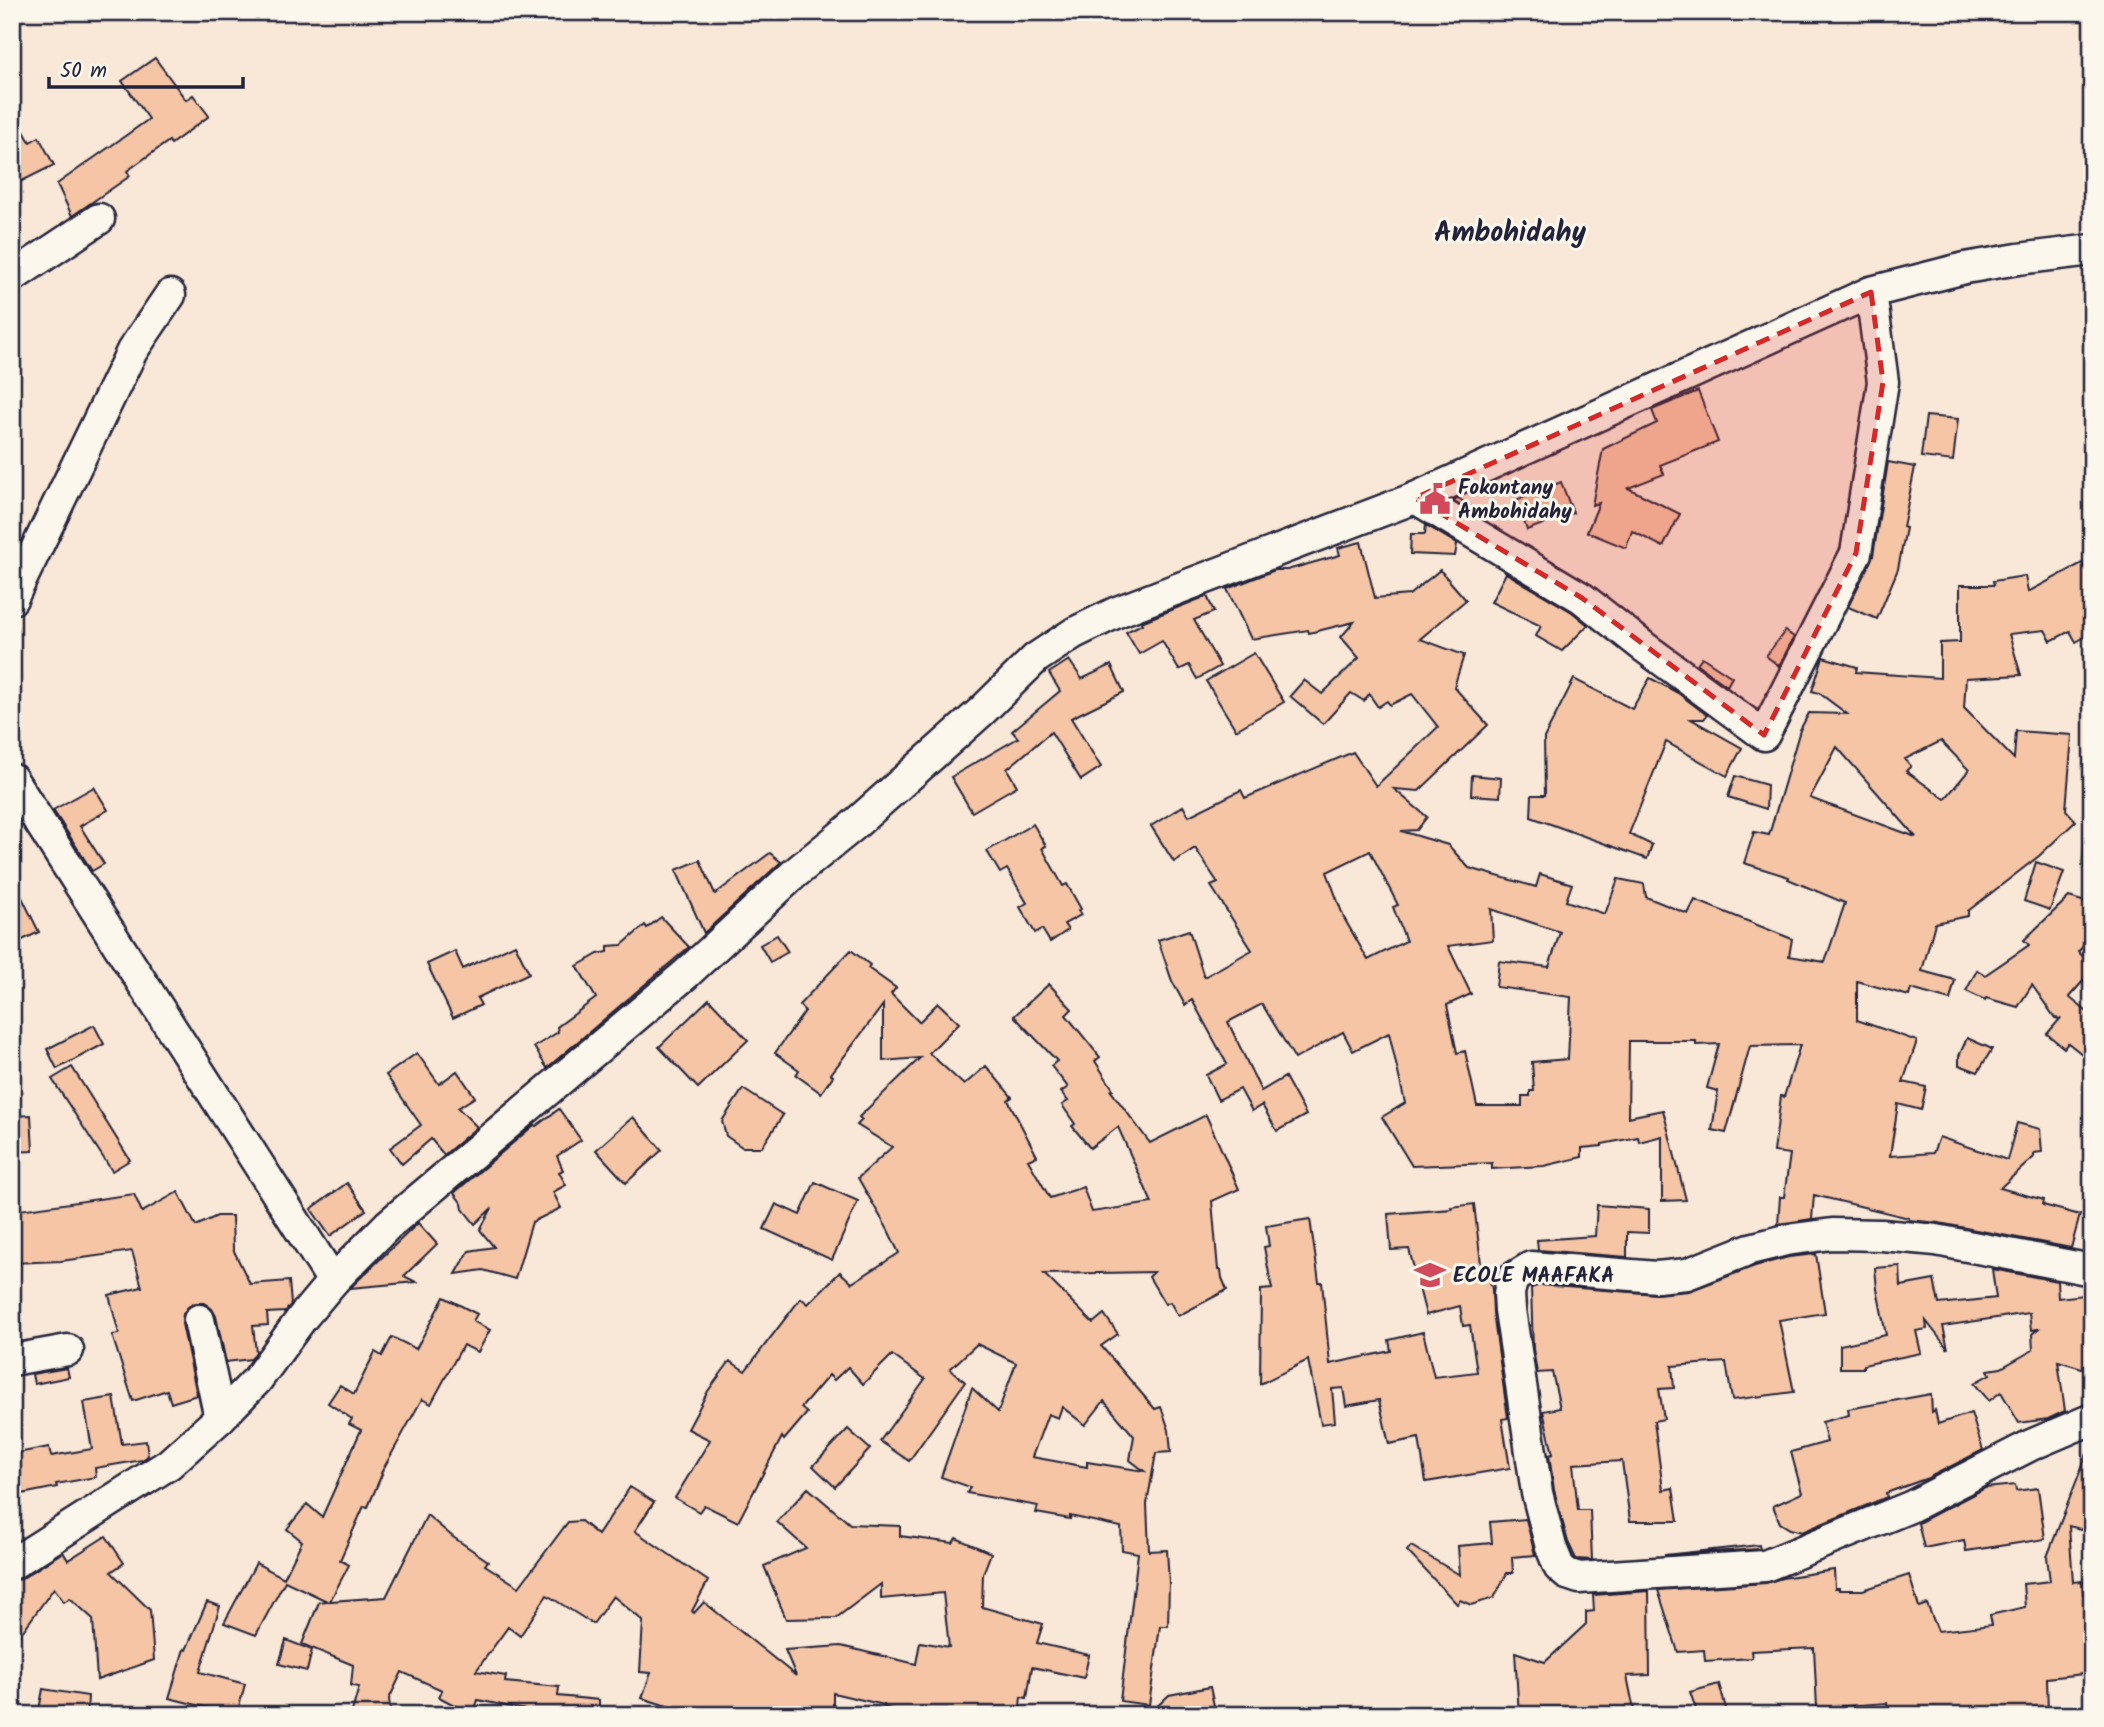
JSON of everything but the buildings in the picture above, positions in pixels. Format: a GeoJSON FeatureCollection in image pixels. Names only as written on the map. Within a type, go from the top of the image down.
{"type":"FeatureCollection","features":[{"type":"Feature","properties":{"kind":"street"},"geometry":{"type":"LineString","coordinates":[[12,277],[99,219]]}},
{"type":"Feature","properties":{"kind":"street"},"geometry":{"type":"LineString","coordinates":[[12,1564],[169,1464],[257,1380],[333,1281],[388,1225],[686,974],[794,874],[853,826],[982,711],[1037,658],[1074,633],[1117,611],[1415,498],[1871,292],[1965,268],[2092,250]]}},
{"type":"Feature","properties":{"kind":"street"},"geometry":{"type":"LineString","coordinates":[[1415,498],[1582,598],[1764,735],[1856,553],[1883,383],[1871,292]]}},
{"type":"Feature","properties":{"kind":"street"},"geometry":{"type":"LineString","coordinates":[[12,599],[132,351],[170,295]]}},
{"type":"Feature","properties":{"kind":"street"},"geometry":{"type":"LineString","coordinates":[[12,779],[333,1281]]}},
{"type":"Feature","properties":{"kind":"street"},"geometry":{"type":"LineString","coordinates":[[2092,1269],[1936,1240],[1832,1234],[1786,1240],[1749,1249],[1687,1273],[1657,1277],[1531,1267],[1513,1278],[1510,1310],[1537,1493],[1559,1567],[1567,1574],[1579,1578],[1765,1566],[1910,1507],[2031,1445],[2092,1419]]}},
{"type":"Feature","properties":{"kind":"street"},"geometry":{"type":"LineString","coordinates":[[199,1320],[220,1418]]}},
{"type":"Feature","properties":{"kind":"street"},"geometry":{"type":"LineString","coordinates":[[12,1360],[68,1350]]}},
{"type":"Feature","properties":{"kind":"highlighted area"},"geometry":{"type":"Polygon","coordinates":[[[1871,292],[1883,382],[1856,553],[1764,735],[1582,598],[1415,498],[1871,292]]]}},
{"type":"Feature","properties":{"kind":"green space"},"geometry":{"type":"Polygon","coordinates":[[[2092,759],[2092,869],[2082,866],[2092,759]]]}},
{"type":"Feature","properties":{"kind":"place","name":"Fokontany Ambohidahy"},"geometry":{"type":"Point","coordinates":[1435,499]}},
{"type":"Feature","properties":{"kind":"place","name":"ECOLE MAAFAKA"},"geometry":{"type":"Point","coordinates":[1430,1275]}},
{"type":"Feature","properties":{"kind":"district","name":"Ambohidahy"},"geometry":{"type":"Point","coordinates":[1510,231]}}]}
